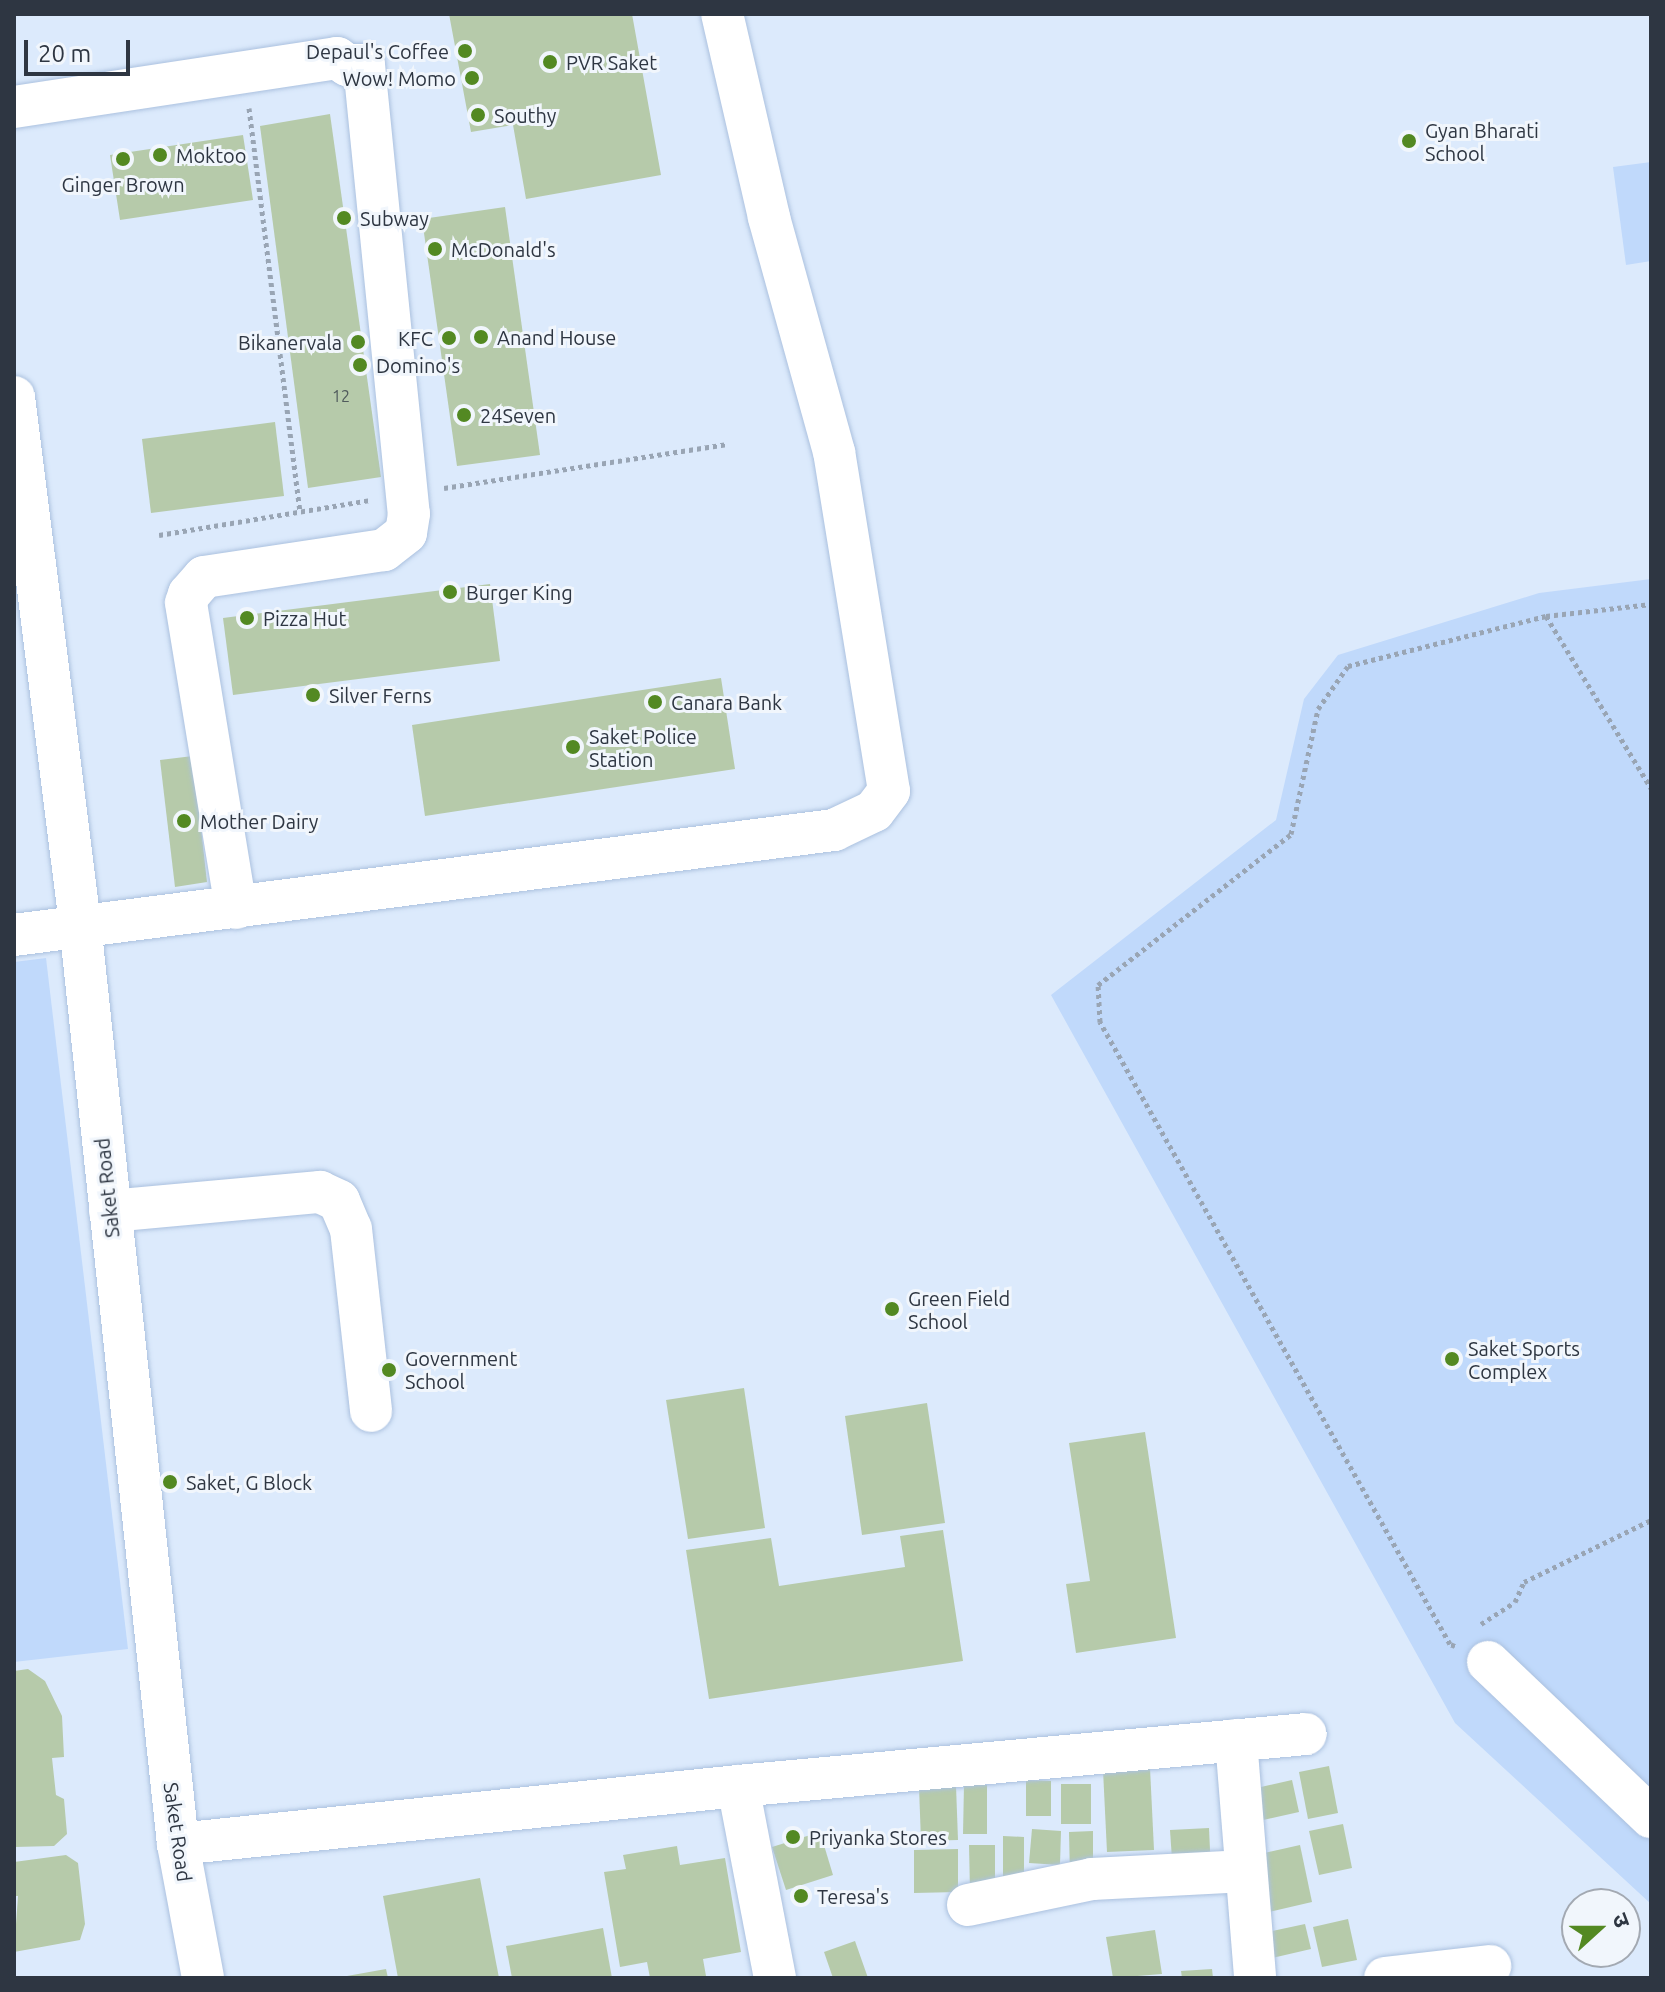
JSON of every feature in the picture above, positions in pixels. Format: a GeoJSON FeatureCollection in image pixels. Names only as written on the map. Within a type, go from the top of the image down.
{"type":"FeatureCollection","features":[{"type":"Feature","properties":{"kind":"street"},"geometry":{"type":"LineString","coordinates":[[14,935],[80,924],[236,908],[834,830],[874,811],[889,791],[834,452],[769,217],[722,14]]}},
{"type":"Feature","properties":{"kind":"street"},"geometry":{"type":"LineString","coordinates":[[14,107],[337,58],[347,65],[364,65],[409,514],[406,533],[384,550],[204,577],[189,594],[186,603],[236,908]]}},
{"type":"Feature","properties":{"kind":"street","name":"Saket Road"},"geometry":{"type":"LineString","coordinates":[[14,397],[80,924],[178,1844],[203,1978]]}},
{"type":"Feature","properties":{"kind":"street"},"geometry":{"type":"LineString","coordinates":[[110,1211],[320,1192],[339,1201],[351,1229],[371,1411]]}},
{"type":"Feature","properties":{"kind":"street"},"geometry":{"type":"LineString","coordinates":[[1476,1642],[1651,1817]]}},
{"type":"Feature","properties":{"kind":"street"},"geometry":{"type":"LineString","coordinates":[[178,1844],[738,1786],[1306,1734]]}},
{"type":"Feature","properties":{"kind":"street"},"geometry":{"type":"LineString","coordinates":[[1236,1740],[1255,1978]]}},
{"type":"Feature","properties":{"kind":"street"},"geometry":{"type":"LineString","coordinates":[[738,1786],[775,1978]]}},
{"type":"Feature","properties":{"kind":"street"},"geometry":{"type":"LineString","coordinates":[[968,1905],[1092,1879],[1246,1871]]}},
{"type":"Feature","properties":{"kind":"street"},"geometry":{"type":"LineString","coordinates":[[1385,1978],[1490,1966]]}},
{"type":"Feature","properties":{"kind":"path"},"geometry":{"type":"LineString","coordinates":[[244,72],[300,512]]}},
{"type":"Feature","properties":{"kind":"path"},"geometry":{"type":"LineString","coordinates":[[1651,604],[1546,616],[1348,666],[1318,709],[1291,834],[1098,985],[1100,1022],[1450,1644],[1476,1642],[1515,1602],[1524,1582],[1651,1520]]}},
{"type":"Feature","properties":{"kind":"path"},"geometry":{"type":"LineString","coordinates":[[1546,616],[1651,788]]}},
{"type":"Feature","properties":{"kind":"shaded area"},"geometry":{"type":"Polygon","coordinates":[[[1651,162],[1651,261],[1626,265],[1613,167],[1651,162]]]}},
{"type":"Feature","properties":{"kind":"shaded area","name":"Saket Sports Complex"},"geometry":{"type":"Polygon","coordinates":[[[1651,579],[1651,1904],[1641,1895],[1641,1888],[1634,1888],[1455,1723],[1051,995],[1276,820],[1304,699],[1338,655],[1539,593],[1651,579]]]}},
{"type":"Feature","properties":{"kind":"shaded area"},"geometry":{"type":"Polygon","coordinates":[[[46,958],[128,1649],[14,1662],[14,962],[46,958]]]}},
{"type":"Feature","properties":{"kind":"building"},"geometry":{"type":"Polygon","coordinates":[[[449,14],[632,14],[661,175],[526,199],[513,125],[471,132],[449,14]]]}},
{"type":"Feature","properties":{"kind":"building"},"geometry":{"type":"Polygon","coordinates":[[[330,114],[381,477],[308,488],[260,126],[330,114]]]}},
{"type":"Feature","properties":{"kind":"building"},"geometry":{"type":"Polygon","coordinates":[[[243,135],[253,200],[120,220],[110,155],[243,135]]]}},
{"type":"Feature","properties":{"kind":"building","name":"Anand House"},"geometry":{"type":"Polygon","coordinates":[[[505,207],[540,455],[457,466],[422,219],[505,207]]]}},
{"type":"Feature","properties":{"kind":"building"},"geometry":{"type":"Polygon","coordinates":[[[275,422],[284,496],[151,513],[142,439],[275,422]]]}},
{"type":"Feature","properties":{"kind":"building"},"geometry":{"type":"Polygon","coordinates":[[[490,584],[500,661],[233,695],[223,618],[490,584]]]}},
{"type":"Feature","properties":{"kind":"building","name":"Saket Police Station"},"geometry":{"type":"Polygon","coordinates":[[[721,678],[735,769],[425,816],[412,725],[721,678]]]}},
{"type":"Feature","properties":{"kind":"building","name":"Mother Dairy"},"geometry":{"type":"Polygon","coordinates":[[[193,756],[207,882],[175,887],[160,760],[193,756]]]}},
{"type":"Feature","properties":{"kind":"building"},"geometry":{"type":"Polygon","coordinates":[[[744,1388],[765,1528],[688,1539],[666,1400],[744,1388]]]}},
{"type":"Feature","properties":{"kind":"building"},"geometry":{"type":"Polygon","coordinates":[[[927,1403],[945,1523],[862,1535],[845,1416],[927,1403]]]}},
{"type":"Feature","properties":{"kind":"building"},"geometry":{"type":"Polygon","coordinates":[[[1145,1432],[1176,1638],[1076,1653],[1066,1584],[1090,1581],[1069,1443],[1145,1432]]]}},
{"type":"Feature","properties":{"kind":"building"},"geometry":{"type":"Polygon","coordinates":[[[943,1530],[963,1661],[709,1699],[686,1550],[771,1538],[779,1586],[905,1567],[900,1536],[943,1530]]]}},
{"type":"Feature","properties":{"kind":"building"},"geometry":{"type":"Polygon","coordinates":[[[28,1669],[45,1681],[62,1716],[64,1757],[52,1758],[56,1795],[64,1799],[67,1834],[54,1846],[14,1847],[14,1671],[28,1669]]]}},
{"type":"Feature","properties":{"kind":"building"},"geometry":{"type":"Polygon","coordinates":[[[1329,1766],[1338,1813],[1308,1819],[1299,1772],[1329,1766]]]}},
{"type":"Feature","properties":{"kind":"building"},"geometry":{"type":"Polygon","coordinates":[[[1150,1768],[1154,1850],[1107,1852],[1103,1770],[1150,1768]]]}},
{"type":"Feature","properties":{"kind":"building"},"geometry":{"type":"Polygon","coordinates":[[[1026,1780],[1051,1781],[1051,1816],[1026,1816],[1026,1780]]]}},
{"type":"Feature","properties":{"kind":"building"},"geometry":{"type":"Polygon","coordinates":[[[1292,1780],[1299,1812],[1250,1823],[1243,1791],[1292,1780]]]}},
{"type":"Feature","properties":{"kind":"building"},"geometry":{"type":"Polygon","coordinates":[[[1061,1784],[1091,1784],[1091,1824],[1061,1824],[1061,1784]]]}},
{"type":"Feature","properties":{"kind":"building"},"geometry":{"type":"Polygon","coordinates":[[[964,1785],[987,1785],[987,1834],[963,1834],[964,1785]]]}},
{"type":"Feature","properties":{"kind":"building"},"geometry":{"type":"Polygon","coordinates":[[[956,1786],[958,1840],[921,1841],[919,1787],[956,1786]]]}},
{"type":"Feature","properties":{"kind":"building"},"geometry":{"type":"Polygon","coordinates":[[[1343,1824],[1352,1868],[1319,1875],[1309,1831],[1343,1824]]]}},
{"type":"Feature","properties":{"kind":"building"},"geometry":{"type":"Polygon","coordinates":[[[1209,1828],[1211,1873],[1173,1874],[1170,1830],[1209,1828]]]}},
{"type":"Feature","properties":{"kind":"building"},"geometry":{"type":"Polygon","coordinates":[[[1032,1829],[1061,1831],[1060,1865],[1029,1863],[1032,1829]]]}},
{"type":"Feature","properties":{"kind":"building"},"geometry":{"type":"Polygon","coordinates":[[[1093,1831],[1093,1876],[1070,1877],[1069,1832],[1093,1831]]]}},
{"type":"Feature","properties":{"kind":"building"},"geometry":{"type":"Polygon","coordinates":[[[820,1832],[833,1875],[786,1890],[772,1847],[820,1832]]]}},
{"type":"Feature","properties":{"kind":"building"},"geometry":{"type":"Polygon","coordinates":[[[1003,1836],[1024,1837],[1024,1878],[1003,1878],[1003,1836]]]}},
{"type":"Feature","properties":{"kind":"building"},"geometry":{"type":"Polygon","coordinates":[[[969,1845],[995,1845],[995,1892],[970,1891],[969,1845]]]}},
{"type":"Feature","properties":{"kind":"building"},"geometry":{"type":"Polygon","coordinates":[[[1300,1845],[1312,1902],[1264,1913],[1251,1856],[1300,1845]]]}},
{"type":"Feature","properties":{"kind":"building"},"geometry":{"type":"Polygon","coordinates":[[[677,1846],[680,1865],[725,1858],[741,1952],[703,1959],[706,1976],[650,1978],[647,1962],[620,1967],[604,1872],[626,1869],[623,1855],[677,1846]]]}},
{"type":"Feature","properties":{"kind":"building"},"geometry":{"type":"Polygon","coordinates":[[[958,1849],[958,1892],[914,1893],[914,1850],[958,1849]]]}},
{"type":"Feature","properties":{"kind":"building"},"geometry":{"type":"Polygon","coordinates":[[[66,1855],[78,1863],[85,1924],[80,1940],[14,1952],[18,1896],[14,1896],[14,1862],[66,1855]]]}},
{"type":"Feature","properties":{"kind":"building"},"geometry":{"type":"Polygon","coordinates":[[[480,1878],[499,1978],[398,1978],[383,1896],[480,1878]]]}},
{"type":"Feature","properties":{"kind":"building"},"geometry":{"type":"Polygon","coordinates":[[[1348,1919],[1357,1960],[1322,1967],[1313,1927],[1348,1919]]]}},
{"type":"Feature","properties":{"kind":"building"},"geometry":{"type":"Polygon","coordinates":[[[1305,1924],[1311,1949],[1264,1960],[1258,1934],[1305,1924]]]}},
{"type":"Feature","properties":{"kind":"building"},"geometry":{"type":"Polygon","coordinates":[[[603,1928],[612,1978],[512,1978],[506,1946],[603,1928]]]}},
{"type":"Feature","properties":{"kind":"building"},"geometry":{"type":"Polygon","coordinates":[[[1155,1930],[1162,1974],[1113,1978],[1106,1937],[1155,1930]]]}},
{"type":"Feature","properties":{"kind":"building"},"geometry":{"type":"Polygon","coordinates":[[[855,1941],[868,1978],[833,1978],[824,1952],[855,1941]]]}},
{"type":"Feature","properties":{"kind":"building"},"geometry":{"type":"Polygon","coordinates":[[[386,1969],[388,1978],[347,1976],[386,1969]]]}},
{"type":"Feature","properties":{"kind":"building"},"geometry":{"type":"Polygon","coordinates":[[[1212,1969],[1213,1978],[1182,1978],[1181,1971],[1212,1969]]]}},
{"type":"Feature","properties":{"kind":"place","name":"Depaul's Coffee"},"geometry":{"type":"Point","coordinates":[465,51]}},
{"type":"Feature","properties":{"kind":"place","name":"PVR Saket"},"geometry":{"type":"Point","coordinates":[550,62]}},
{"type":"Feature","properties":{"kind":"place","name":"Wow! Momo"},"geometry":{"type":"Point","coordinates":[472,78]}},
{"type":"Feature","properties":{"kind":"place","name":"Southy"},"geometry":{"type":"Point","coordinates":[478,115]}},
{"type":"Feature","properties":{"kind":"place","name":"Gyan Bharati School"},"geometry":{"type":"Point","coordinates":[1409,141]}},
{"type":"Feature","properties":{"kind":"place","name":"Moktoo"},"geometry":{"type":"Point","coordinates":[160,155]}},
{"type":"Feature","properties":{"kind":"place","name":"Ginger Brown"},"geometry":{"type":"Point","coordinates":[123,159]}},
{"type":"Feature","properties":{"kind":"place","name":"Subway"},"geometry":{"type":"Point","coordinates":[344,218]}},
{"type":"Feature","properties":{"kind":"place","name":"McDonald's"},"geometry":{"type":"Point","coordinates":[435,249]}},
{"type":"Feature","properties":{"kind":"place","name":"Anand House"},"geometry":{"type":"Point","coordinates":[481,337]}},
{"type":"Feature","properties":{"kind":"place","name":"KFC"},"geometry":{"type":"Point","coordinates":[449,338]}},
{"type":"Feature","properties":{"kind":"place","name":"Bikanervala"},"geometry":{"type":"Point","coordinates":[358,342]}},
{"type":"Feature","properties":{"kind":"place","name":"Domino's"},"geometry":{"type":"Point","coordinates":[360,365]}},
{"type":"Feature","properties":{"kind":"place","name":"24Seven"},"geometry":{"type":"Point","coordinates":[464,415]}},
{"type":"Feature","properties":{"kind":"place","name":"Burger King"},"geometry":{"type":"Point","coordinates":[450,592]}},
{"type":"Feature","properties":{"kind":"place","name":"Pizza Hut"},"geometry":{"type":"Point","coordinates":[247,618]}},
{"type":"Feature","properties":{"kind":"place","name":"Silver Ferns"},"geometry":{"type":"Point","coordinates":[313,695]}},
{"type":"Feature","properties":{"kind":"place","name":"Canara Bank"},"geometry":{"type":"Point","coordinates":[655,702]}},
{"type":"Feature","properties":{"kind":"place","name":"Saket Police Station"},"geometry":{"type":"Point","coordinates":[573,747]}},
{"type":"Feature","properties":{"kind":"place","name":"Mother Dairy"},"geometry":{"type":"Point","coordinates":[184,821]}},
{"type":"Feature","properties":{"kind":"place","name":"Green Field School"},"geometry":{"type":"Point","coordinates":[892,1309]}},
{"type":"Feature","properties":{"kind":"place","name":"Saket Sports Complex"},"geometry":{"type":"Point","coordinates":[1452,1359]}},
{"type":"Feature","properties":{"kind":"place","name":"Government School"},"geometry":{"type":"Point","coordinates":[389,1370]}},
{"type":"Feature","properties":{"kind":"place","name":"Saket, G Block"},"geometry":{"type":"Point","coordinates":[170,1482]}},
{"type":"Feature","properties":{"kind":"place","name":"Priyanka Stores"},"geometry":{"type":"Point","coordinates":[793,1837]}},
{"type":"Feature","properties":{"kind":"place","name":"Teresa's"},"geometry":{"type":"Point","coordinates":[801,1896]}}]}
